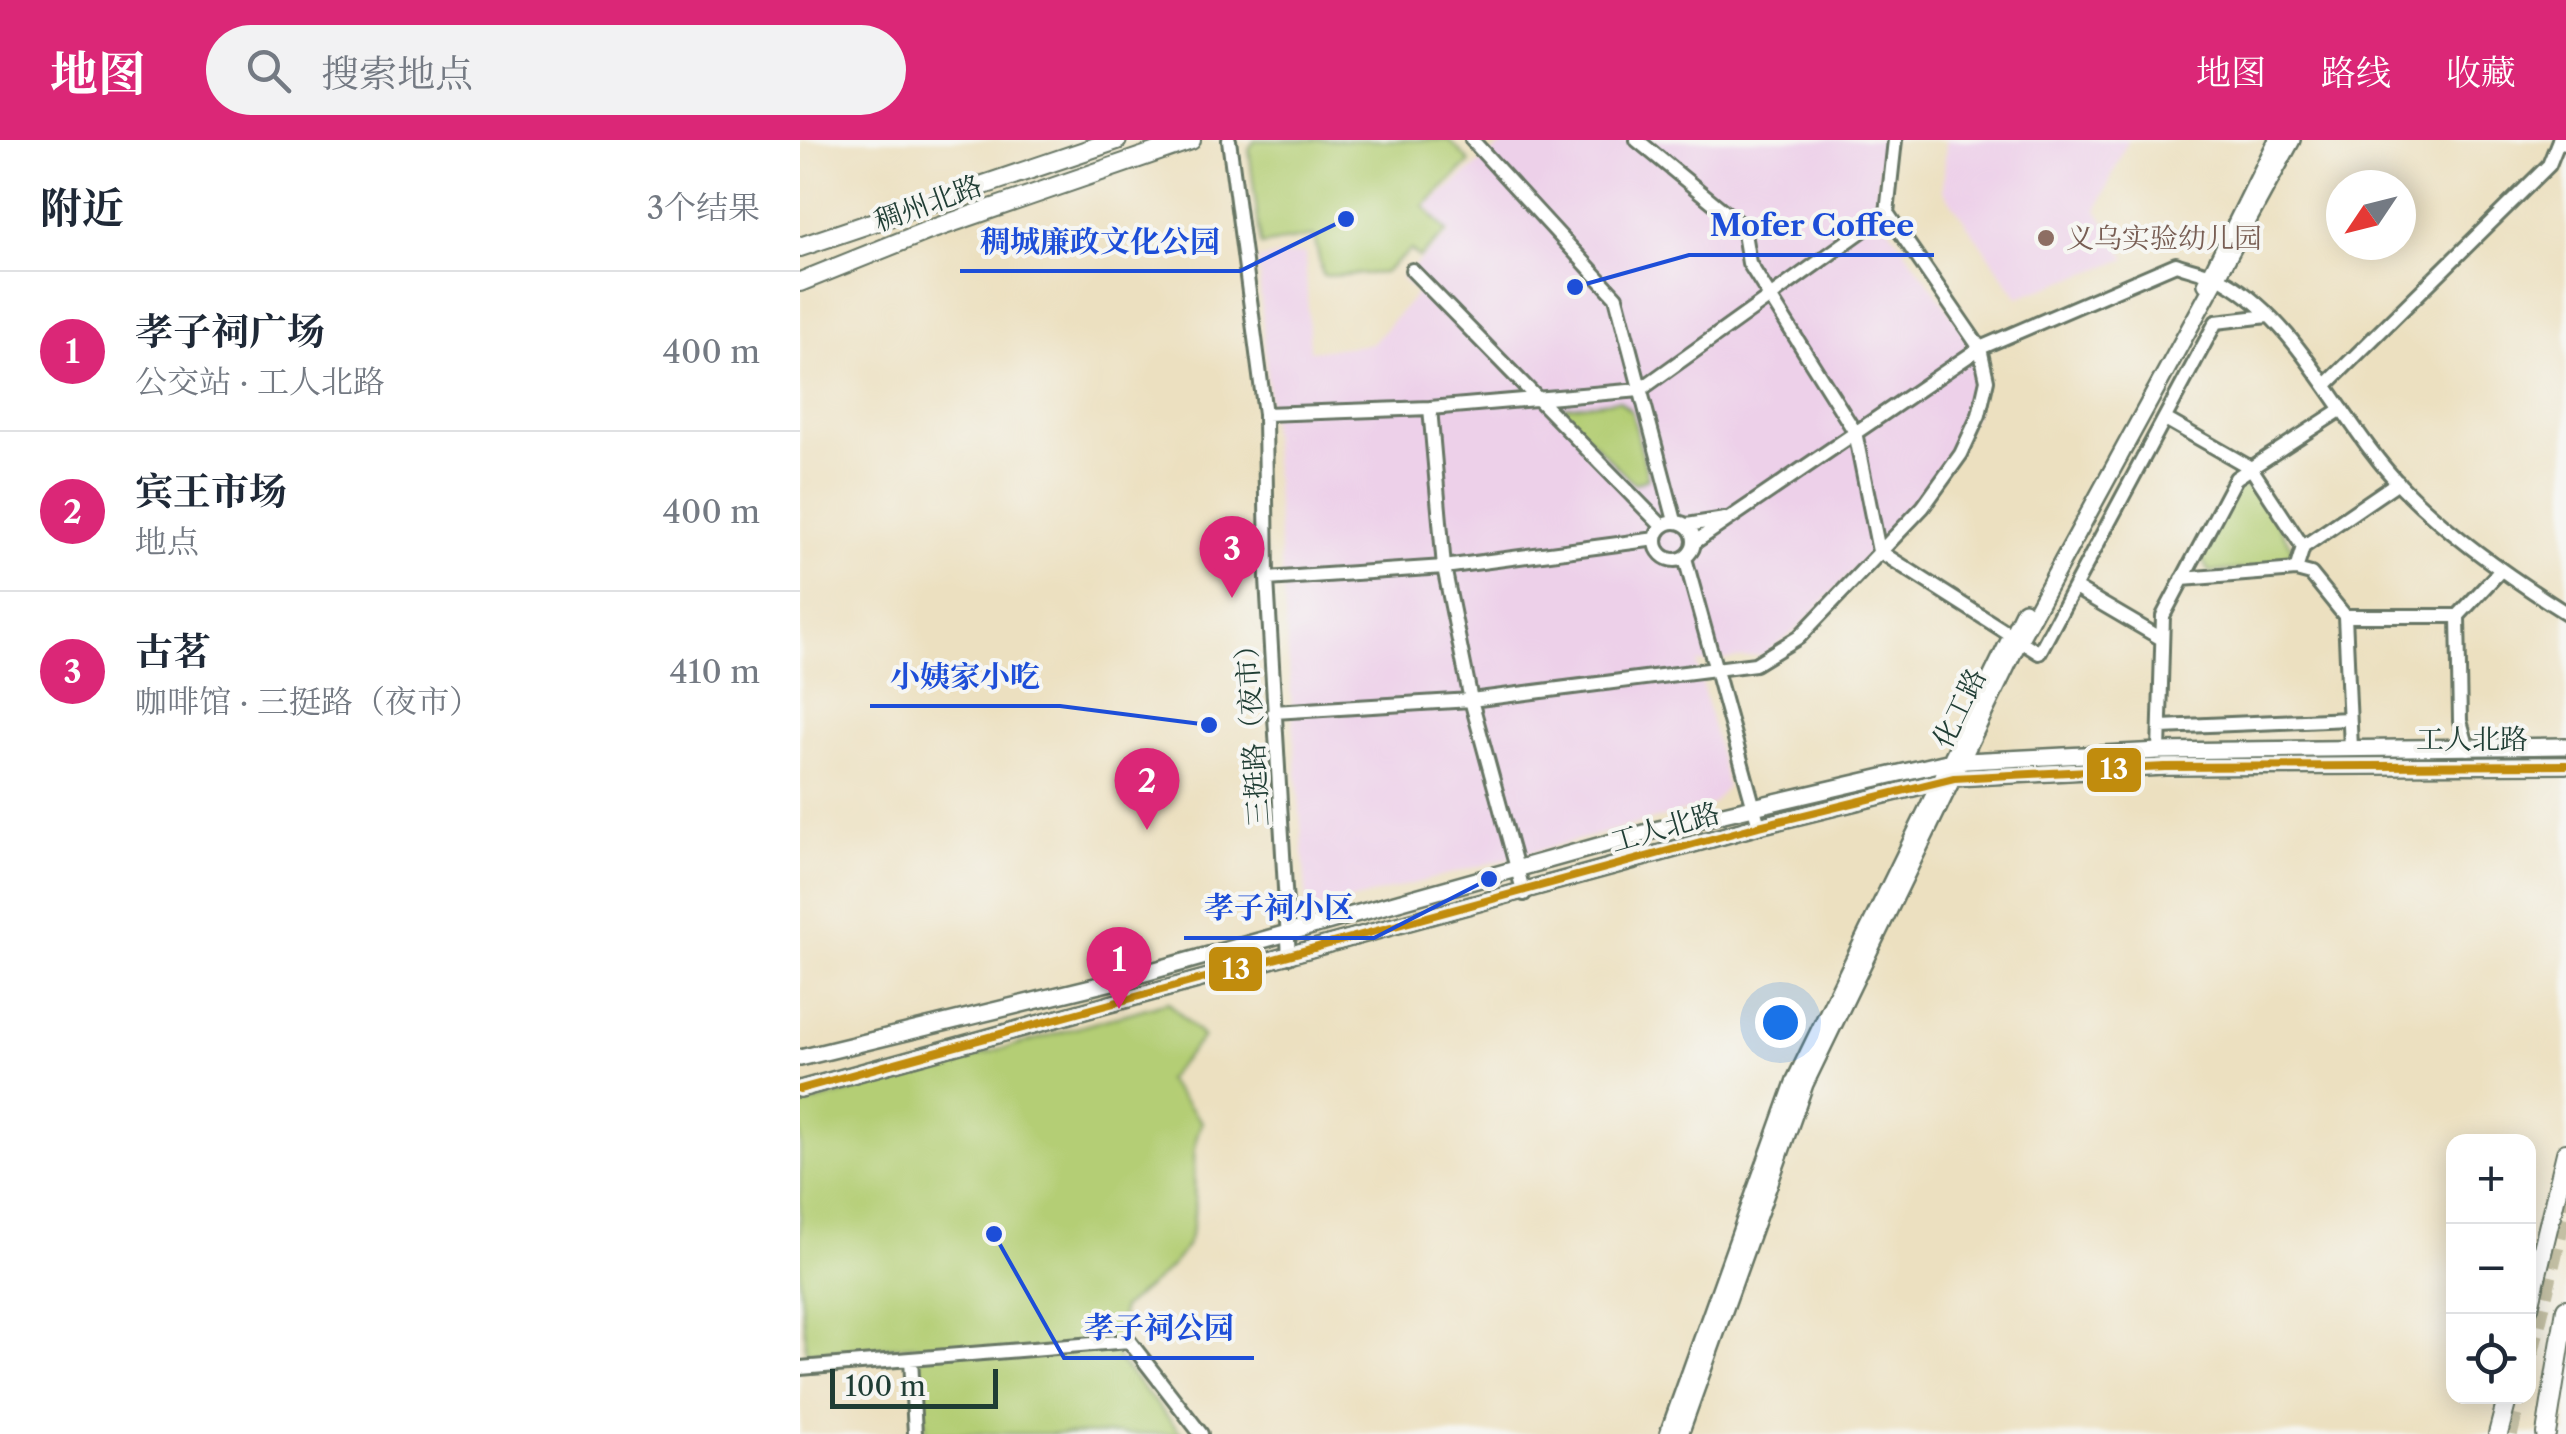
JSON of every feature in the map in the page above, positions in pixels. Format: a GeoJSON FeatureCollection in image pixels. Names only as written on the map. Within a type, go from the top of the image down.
{"type":"FeatureCollection","features":[{"type":"Feature","properties":{"kind":"main road","name":"稠州北路"},"geometry":{"type":"LineString","coordinates":[[800,248],[1117,140]]}},
{"type":"Feature","properties":{"kind":"main road","name":"稠州北路"},"geometry":{"type":"LineString","coordinates":[[800,282],[926,231],[1190,140]]}},
{"type":"Feature","properties":{"kind":"main road"},"geometry":{"type":"LineString","coordinates":[[2536,1275],[2566,1153]]}},
{"type":"Feature","properties":{"kind":"main road"},"geometry":{"type":"LineString","coordinates":[[2546,1434],[2566,1309]]}},
{"type":"Feature","properties":{"kind":"main road"},"geometry":{"type":"LineString","coordinates":[[2498,1434],[2506,1404]]}},
{"type":"Feature","properties":{"kind":"street","name":"三挺路（夜市）"},"geometry":{"type":"LineString","coordinates":[[1229,140],[1265,414],[1267,578],[1291,932],[1289,957]]}},
{"type":"Feature","properties":{"kind":"street"},"geometry":{"type":"LineString","coordinates":[[1472,140],[1616,297],[1670,528],[1662,555],[1674,560],[1685,558]]}},
{"type":"Feature","properties":{"kind":"street"},"geometry":{"type":"LineString","coordinates":[[1637,140],[1743,228],[1750,264],[1855,432],[1879,551],[2039,653],[2216,322],[2268,316]]}},
{"type":"Feature","properties":{"kind":"street"},"geometry":{"type":"LineString","coordinates":[[1274,712],[1471,700],[1755,664],[1780,653],[1922,507],[1961,454],[1979,415],[1986,380],[1980,348],[1887,213],[1895,140]]}},
{"type":"Feature","properties":{"kind":"street","name":"化工路"},"geometry":{"type":"LineString","coordinates":[[2215,278],[2277,140]]}},
{"type":"Feature","properties":{"kind":"street","name":"化工路"},"geometry":{"type":"LineString","coordinates":[[1680,1434],[1805,1084],[1953,767],[2015,637],[2292,140]]}},
{"type":"Feature","properties":{"kind":"street"},"geometry":{"type":"LineString","coordinates":[[2326,385],[2548,165],[2562,140]]}},
{"type":"Feature","properties":{"kind":"street"},"geometry":{"type":"LineString","coordinates":[[1265,414],[1430,408],[1640,390],[1887,213]]}},
{"type":"Feature","properties":{"kind":"street"},"geometry":{"type":"LineString","coordinates":[[1759,826],[1685,558],[1695,542],[1980,348],[2176,264],[2215,278],[2268,316],[2326,385],[2398,482],[2501,570],[2566,612]]}},
{"type":"Feature","properties":{"kind":"street"},"geometry":{"type":"LineString","coordinates":[[1412,270],[1670,528],[1695,542]]}},
{"type":"Feature","properties":{"kind":"street"},"geometry":{"type":"LineString","coordinates":[[1430,408],[1444,567],[1471,700],[1524,894]]}},
{"type":"Feature","properties":{"kind":"street"},"geometry":{"type":"LineString","coordinates":[[2159,751],[2162,616],[2236,478],[2342,409]]}},
{"type":"Feature","properties":{"kind":"street"},"geometry":{"type":"LineString","coordinates":[[2166,420],[2251,468],[2303,546]]}},
{"type":"Feature","properties":{"kind":"street"},"geometry":{"type":"LineString","coordinates":[[2296,570],[2303,546],[2398,482]]}},
{"type":"Feature","properties":{"kind":"street"},"geometry":{"type":"LineString","coordinates":[[1267,578],[1444,567],[1728,518]]}},
{"type":"Feature","properties":{"kind":"street"},"geometry":{"type":"LineString","coordinates":[[2182,579],[2296,570],[2311,574],[2345,616],[2350,748]]}},
{"type":"Feature","properties":{"kind":"street"},"geometry":{"type":"LineString","coordinates":[[2468,749],[2460,722],[2458,616],[2501,570]]}},
{"type":"Feature","properties":{"kind":"street"},"geometry":{"type":"LineString","coordinates":[[2074,588],[2162,639]]}},
{"type":"Feature","properties":{"kind":"street"},"geometry":{"type":"LineString","coordinates":[[2345,616],[2458,616]]}},
{"type":"Feature","properties":{"kind":"street"},"geometry":{"type":"LineString","coordinates":[[2161,727],[2349,718]]}},
{"type":"Feature","properties":{"kind":"street"},"geometry":{"type":"LineString","coordinates":[[2254,722],[2257,751]]}},
{"type":"Feature","properties":{"kind":"street","name":"工人北路"},"geometry":{"type":"LineString","coordinates":[[800,1058],[924,1031],[1753,806],[1953,767],[2159,751],[2566,746]]}},
{"type":"Feature","properties":{"kind":"street","name":"工人北路"},"geometry":{"type":"LineString","coordinates":[[800,1090],[1524,894],[1759,826],[1936,782],[1953,767],[2566,765]]}},
{"type":"Feature","properties":{"kind":"street","name":"化工路"},"geometry":{"type":"LineString","coordinates":[[1668,1434],[1796,1080],[1936,782]]}},
{"type":"Feature","properties":{"kind":"street"},"geometry":{"type":"LineString","coordinates":[[800,1368],[1129,1341],[1201,1434]]}},
{"type":"Feature","properties":{"kind":"street"},"geometry":{"type":"LineString","coordinates":[[911,1359],[915,1434]]}},
{"type":"Feature","properties":{"kind":"shaded area"},"geometry":{"type":"Polygon","coordinates":[[[1508,140],[1883,140],[1877,194],[1890,229],[1962,329],[1979,372],[1975,414],[1931,489],[1796,630],[1763,655],[1697,663],[1727,786],[1713,804],[1318,909],[1307,904],[1258,259],[1305,253],[1310,351],[1372,344],[1417,293],[1401,278],[1450,233],[1427,206],[1508,140]]]}},
{"type":"Feature","properties":{"kind":"shaded area","name":"义乌实验幼儿园"},"geometry":{"type":"Polygon","coordinates":[[[1946,140],[2128,140],[2097,210],[2127,259],[2018,297],[1943,190],[1946,140]]]}},
{"type":"Feature","properties":{"kind":"green space"},"geometry":{"type":"Polygon","coordinates":[[[1255,140],[1449,140],[1470,162],[1424,206],[1447,232],[1419,258],[1411,250],[1384,273],[1323,276],[1314,236],[1261,245],[1249,149],[1255,140]]]}},
{"type":"Feature","properties":{"kind":"green space"},"geometry":{"type":"Polygon","coordinates":[[[1619,400],[1632,412],[1648,478],[1634,484],[1563,412],[1563,407],[1619,400]]]}},
{"type":"Feature","properties":{"kind":"green space"},"geometry":{"type":"Polygon","coordinates":[[[2239,486],[2256,487],[2293,550],[2282,567],[2209,572],[2199,555],[2239,486]]]}},
{"type":"Feature","properties":{"kind":"green space"},"geometry":{"type":"Polygon","coordinates":[[[1168,1002],[1203,1037],[1166,1080],[1202,1122],[1194,1154],[1193,1224],[1181,1254],[1122,1308],[1117,1358],[1182,1434],[926,1434],[918,1345],[806,1353],[800,1281],[800,1106],[1168,1002]]]}},
{"type":"Feature","properties":{"kind":"tunnel"},"geometry":{"type":"LineString","coordinates":[[2536,1323],[2566,1197]]}},
{"type":"Feature","properties":{"kind":"tunnel"},"geometry":{"type":"LineString","coordinates":[[2508,1434],[2515,1404]]}},
{"type":"Feature","properties":{"kind":"transit line","name":"13"},"geometry":{"type":"LineString","coordinates":[[800,1089],[1759,826],[1954,778],[2165,767],[2566,765]]}},
{"type":"Feature","properties":{"kind":"place","name":"稠城廉政文化公园"},"geometry":{"type":"Point","coordinates":[1346,219]}},
{"type":"Feature","properties":{"kind":"place","name":"义乌实验幼儿园"},"geometry":{"type":"Point","coordinates":[2046,238]}},
{"type":"Feature","properties":{"kind":"place","name":"Mofer Coffee"},"geometry":{"type":"Point","coordinates":[1575,287]}},
{"type":"Feature","properties":{"kind":"place","name":"古茗"},"geometry":{"type":"Point","coordinates":[1232,598]}},
{"type":"Feature","properties":{"kind":"place","name":"小姨家小吃"},"geometry":{"type":"Point","coordinates":[1209,725]}},
{"type":"Feature","properties":{"kind":"place","name":"宾王市场"},"geometry":{"type":"Point","coordinates":[1147,830]}},
{"type":"Feature","properties":{"kind":"place","name":"孝子祠小区"},"geometry":{"type":"Point","coordinates":[1489,879]}},
{"type":"Feature","properties":{"kind":"place","name":"孝子祠广场"},"geometry":{"type":"Point","coordinates":[1119,1009]}},
{"type":"Feature","properties":{"kind":"place","name":"孝子祠公园"},"geometry":{"type":"Point","coordinates":[994,1234]}}]}
